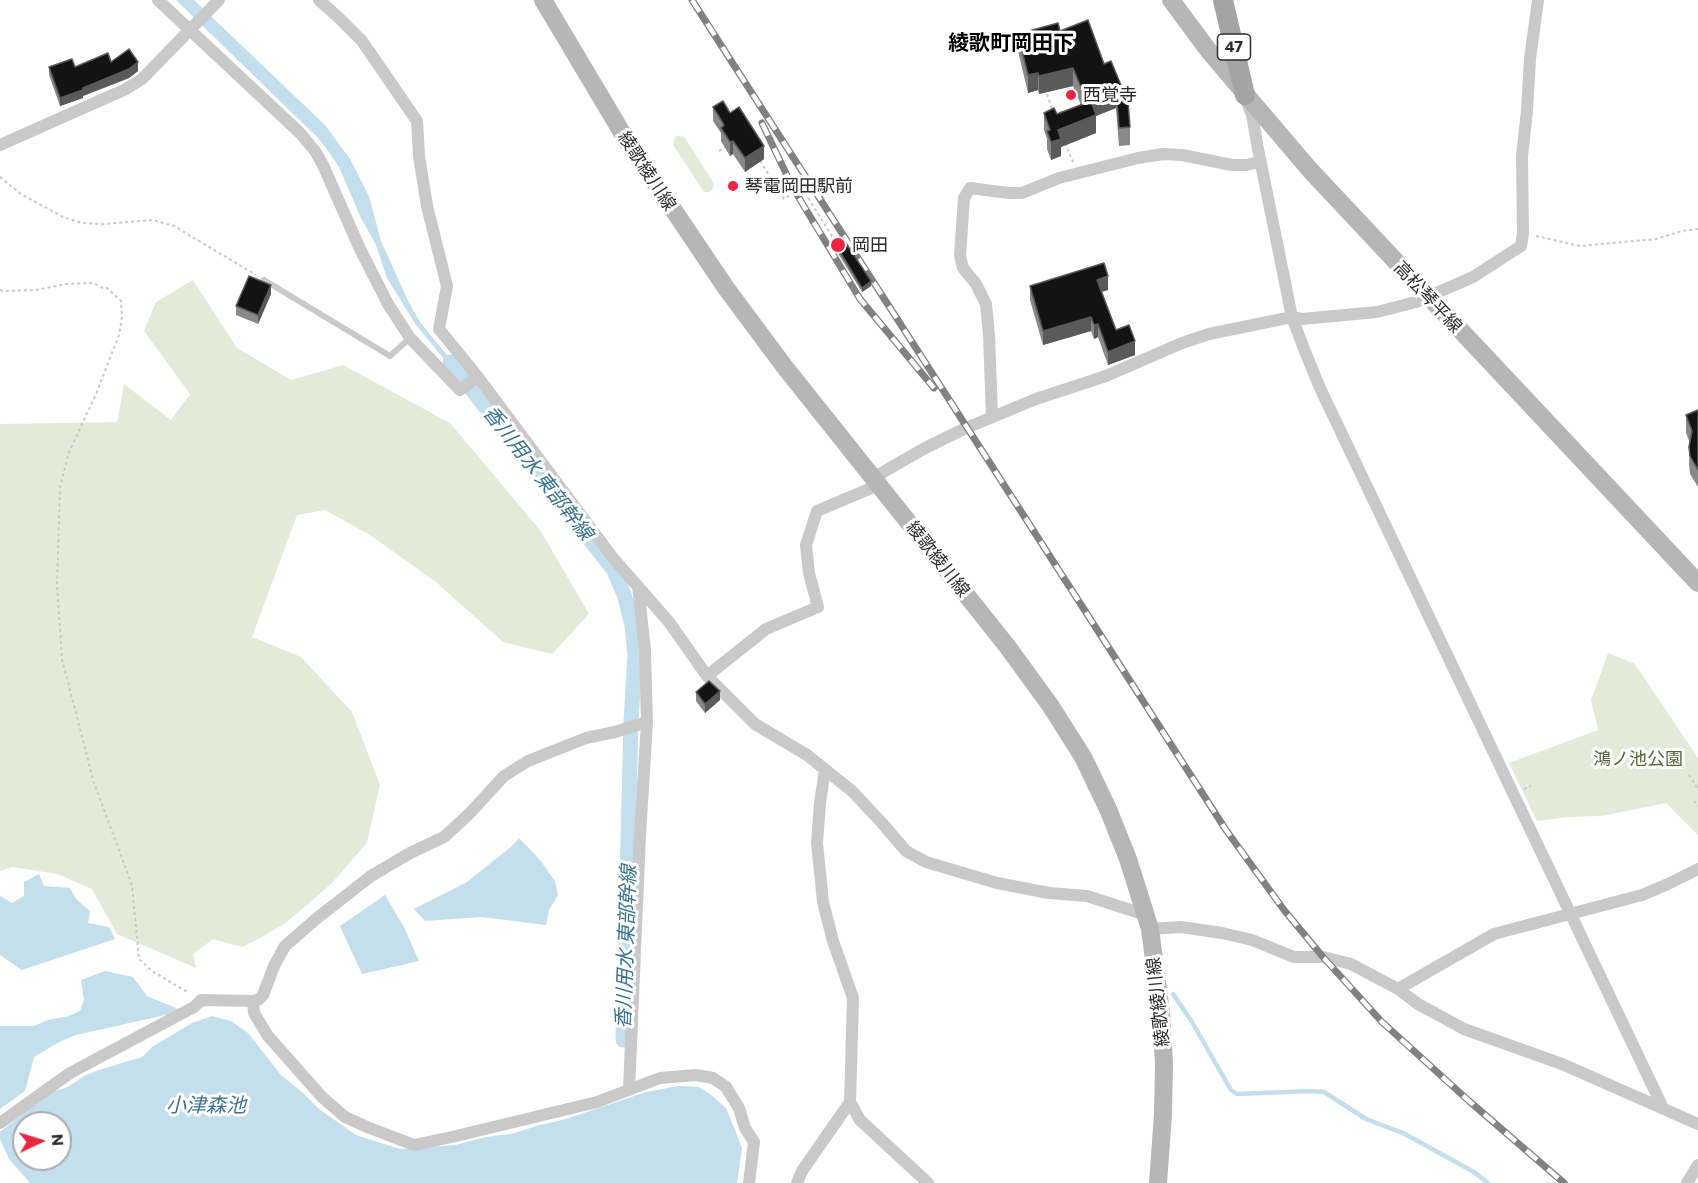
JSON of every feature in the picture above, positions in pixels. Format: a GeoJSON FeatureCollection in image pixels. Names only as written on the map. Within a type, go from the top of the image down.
{"type":"FeatureCollection","features":[{"type":"Feature","properties":{"kind":"main road","name":"綾歌綾川線"},"geometry":{"type":"LineString","coordinates":[[543,0],[627,141],[726,288],[784,366],[1007,646],[1050,705],[1083,757],[1108,809],[1128,859],[1148,922],[1161,1012],[1164,1064],[1158,1183]]}},
{"type":"Feature","properties":{"kind":"main road","name":"高松琴平線"},"geometry":{"type":"LineString","coordinates":[[1171,0],[1208,50],[1310,170],[1698,583]]}},
{"type":"Feature","properties":{"kind":"main road","name":"47"},"geometry":{"type":"LineString","coordinates":[[1223,0],[1245,95]]}},
{"type":"Feature","properties":{"kind":"street"},"geometry":{"type":"LineString","coordinates":[[158,0],[193,28],[300,133],[315,151],[360,249],[388,304],[410,338],[460,390],[471,382]]}},
{"type":"Feature","properties":{"kind":"street"},"geometry":{"type":"LineString","coordinates":[[319,0],[362,41],[417,121],[419,156],[427,206],[447,286],[439,329],[471,382],[613,558],[669,622],[707,676],[755,723],[807,755],[852,791],[906,851],[926,862],[997,883],[1049,893],[1088,896],[1148,922],[1252,940],[1294,957],[1323,957],[1352,964],[1464,1029],[1562,1064],[1698,1124]]}},
{"type":"Feature","properties":{"kind":"street"},"geometry":{"type":"LineString","coordinates":[[707,676],[766,629],[818,607],[809,573],[806,545],[817,511],[870,489],[875,480],[925,448],[1036,399],[1106,376],[1182,343],[1209,334],[1292,317],[1302,319],[1377,312],[1416,302],[1473,277],[1521,246],[1523,233],[1522,156],[1530,59],[1538,0]]}},
{"type":"Feature","properties":{"kind":"street"},"geometry":{"type":"LineString","coordinates":[[0,145],[126,89],[142,79],[215,5]]}},
{"type":"Feature","properties":{"kind":"street"},"geometry":{"type":"LineString","coordinates":[[1245,95],[1252,115],[1292,317],[1320,387],[1662,1108]]}},
{"type":"Feature","properties":{"kind":"street"},"geometry":{"type":"LineString","coordinates":[[992,417],[986,304],[976,284],[963,268],[960,256],[964,198],[970,188],[1022,193],[1059,178],[1163,154],[1232,165],[1260,162]]}},
{"type":"Feature","properties":{"kind":"street"},"geometry":{"type":"LineString","coordinates":[[629,1090],[647,722],[645,651],[638,586]]}},
{"type":"Feature","properties":{"kind":"street"},"geometry":{"type":"LineString","coordinates":[[0,1123],[70,1073],[194,1006],[201,1000],[253,1001],[262,996],[285,946],[371,876],[410,853],[444,837],[504,776],[528,761],[586,738],[647,722]]}},
{"type":"Feature","properties":{"kind":"street"},"geometry":{"type":"LineString","coordinates":[[825,770],[817,843],[822,902],[853,998],[850,1102],[860,1120],[928,1183]]}},
{"type":"Feature","properties":{"kind":"street"},"geometry":{"type":"LineString","coordinates":[[1398,989],[1494,934],[1642,895],[1698,869]]}},
{"type":"Feature","properties":{"kind":"street"},"geometry":{"type":"LineString","coordinates":[[253,1001],[254,1013],[268,1036],[322,1097],[345,1117],[414,1145],[597,1102],[660,1078],[696,1075],[713,1078],[726,1087],[739,1108],[745,1128],[754,1142],[749,1183]]}},
{"type":"Feature","properties":{"kind":"street"},"geometry":{"type":"LineString","coordinates":[[796,1183],[850,1102]]}},
{"type":"Feature","properties":{"kind":"street"},"geometry":{"type":"LineString","coordinates":[[1687,1183],[1698,1165]]}},
{"type":"Feature","properties":{"kind":"lane"},"geometry":{"type":"LineString","coordinates":[[264,280],[390,356],[410,338]]}},
{"type":"Feature","properties":{"kind":"path"},"geometry":{"type":"LineString","coordinates":[[1047,94],[1054,114],[1063,111]]}},
{"type":"Feature","properties":{"kind":"path"},"geometry":{"type":"LineString","coordinates":[[1062,134],[1077,174]]}},
{"type":"Feature","properties":{"kind":"path"},"geometry":{"type":"LineString","coordinates":[[719,151],[727,146]]}},
{"type":"Feature","properties":{"kind":"path"},"geometry":{"type":"LineString","coordinates":[[755,153],[784,199],[802,188],[838,245]]}},
{"type":"Feature","properties":{"kind":"path"},"geometry":{"type":"LineString","coordinates":[[0,177],[21,194],[63,217],[82,223],[103,224],[153,220],[174,226],[264,280]]}},
{"type":"Feature","properties":{"kind":"path"},"geometry":{"type":"LineString","coordinates":[[1523,233],[1580,246],[1656,239],[1698,229]]}},
{"type":"Feature","properties":{"kind":"path"},"geometry":{"type":"LineString","coordinates":[[0,290],[36,290],[66,284],[93,284],[107,288],[121,301],[120,334],[69,452],[60,487],[57,586],[62,659],[94,783],[132,885],[139,959],[152,971],[201,1000]]}},
{"type":"Feature","properties":{"kind":"path"},"geometry":{"type":"LineString","coordinates":[[1689,775],[1698,789]]}},
{"type":"Feature","properties":{"kind":"path"},"geometry":{"type":"LineString","coordinates":[[1694,801],[1698,806]]}},
{"type":"Feature","properties":{"kind":"green space"},"geometry":{"type":"Polygon","coordinates":[[[676,136],[685,138],[714,184],[710,192],[704,192],[674,146],[676,136]]]}},
{"type":"Feature","properties":{"kind":"green space"},"geometry":{"type":"Polygon","coordinates":[[[193,280],[237,348],[291,380],[343,365],[450,423],[540,530],[589,614],[552,654],[503,642],[436,582],[370,535],[325,510],[297,515],[252,637],[301,657],[352,712],[380,785],[367,843],[331,884],[287,922],[242,947],[213,939],[193,954],[196,968],[117,934],[92,889],[57,874],[12,867],[0,871],[0,424],[117,422],[124,384],[171,420],[190,394],[144,331],[156,302],[193,280]]]}},
{"type":"Feature","properties":{"kind":"green space","name":"鴻ノ池公園"},"geometry":{"type":"Polygon","coordinates":[[[1608,653],[1635,664],[1698,758],[1698,835],[1666,803],[1601,816],[1537,821],[1509,763],[1598,730],[1591,700],[1608,653]]]}},
{"type":"Feature","properties":{"kind":"water"},"geometry":{"type":"Polygon","coordinates":[[[176,0],[194,0],[325,125],[350,159],[369,196],[381,241],[409,303],[420,322],[463,375],[460,378],[416,325],[387,278],[376,245],[361,218],[339,167],[329,152],[318,138],[176,0]]]}},
{"type":"Feature","properties":{"kind":"water"},"geometry":{"type":"Polygon","coordinates":[[[519,838],[540,860],[555,881],[558,895],[549,910],[546,925],[482,917],[425,921],[414,909],[467,882],[519,838]]]}},
{"type":"Feature","properties":{"kind":"water"},"geometry":{"type":"Polygon","coordinates":[[[39,874],[44,886],[70,888],[76,899],[90,911],[88,923],[109,927],[115,939],[22,970],[0,955],[0,896],[12,903],[24,896],[24,882],[39,874]]]}},
{"type":"Feature","properties":{"kind":"water"},"geometry":{"type":"Polygon","coordinates":[[[385,895],[404,927],[419,961],[362,974],[340,926],[385,895]]]}},
{"type":"Feature","properties":{"kind":"water"},"geometry":{"type":"Polygon","coordinates":[[[105,971],[133,977],[147,996],[183,1011],[76,1035],[59,1042],[34,1057],[25,1091],[0,1109],[0,1026],[34,1026],[80,1011],[84,1000],[81,980],[105,971]]]}},
{"type":"Feature","properties":{"kind":"water","name":"小津森池"},"geometry":{"type":"Polygon","coordinates":[[[212,1016],[231,1021],[248,1033],[281,1075],[319,1109],[356,1135],[400,1149],[455,1145],[486,1137],[511,1134],[566,1119],[646,1092],[678,1086],[699,1087],[726,1108],[735,1130],[742,1148],[737,1183],[30,1183],[20,1171],[72,1171],[72,1111],[26,1111],[44,1094],[68,1087],[84,1076],[99,1070],[142,1057],[152,1047],[192,1023],[212,1016]]]}},
{"type":"Feature","properties":{"kind":"water","name":"小津森池"},"geometry":{"type":"Polygon","coordinates":[[[12,1122],[12,1162],[0,1139],[0,1132],[12,1122]]]}},
{"type":"Feature","properties":{"kind":"building"},"geometry":{"type":"Polygon","coordinates":[[[1088,20],[1104,64],[1111,61],[1128,102],[1130,127],[1119,128],[1116,90],[1087,102],[1073,68],[1039,76],[1038,73],[1028,75],[1018,34],[1058,23],[1060,31],[1088,20]]]}},
{"type":"Feature","properties":{"kind":"building"},"geometry":{"type":"Polygon","coordinates":[[[129,49],[138,62],[129,69],[60,98],[49,67],[72,59],[75,67],[108,53],[111,62],[129,49]]]}},
{"type":"Feature","properties":{"kind":"building"},"geometry":{"type":"Polygon","coordinates":[[[723,101],[730,113],[739,107],[764,146],[745,158],[721,128],[724,125],[713,107],[723,101]]]}},
{"type":"Feature","properties":{"kind":"building"},"geometry":{"type":"Polygon","coordinates":[[[1091,101],[1096,115],[1058,130],[1061,139],[1051,142],[1047,131],[1050,130],[1044,113],[1054,108],[1057,114],[1091,101]]]}},
{"type":"Feature","properties":{"kind":"building"},"geometry":{"type":"Polygon","coordinates":[[[842,237],[871,281],[862,288],[834,242],[842,237]]]}},
{"type":"Feature","properties":{"kind":"building"},"geometry":{"type":"Polygon","coordinates":[[[1104,263],[1108,276],[1097,280],[1116,330],[1129,325],[1135,341],[1108,352],[1098,324],[1094,325],[1091,317],[1043,331],[1030,286],[1104,263]]]}},
{"type":"Feature","properties":{"kind":"building"},"geometry":{"type":"Polygon","coordinates":[[[249,276],[271,285],[258,315],[236,306],[249,276]]]}},
{"type":"Feature","properties":{"kind":"building"},"geometry":{"type":"Polygon","coordinates":[[[1698,410],[1698,470],[1690,456],[1692,431],[1686,415],[1698,410]]]}},
{"type":"Feature","properties":{"kind":"building"},"geometry":{"type":"Polygon","coordinates":[[[709,681],[720,691],[705,704],[696,692],[709,681]]]}},
{"type":"Feature","properties":{"kind":"waterway","name":"香川用水 東部幹線"},"geometry":{"type":"LineString","coordinates":[[450,362],[613,569],[624,594],[632,625],[635,655],[631,722],[623,1040]]}},
{"type":"Feature","properties":{"kind":"waterway"},"geometry":{"type":"LineString","coordinates":[[1173,994],[1231,1090],[1237,1094],[1324,1092],[1366,1119],[1403,1133],[1474,1172],[1488,1183]]}},
{"type":"Feature","properties":{"kind":"railway"},"geometry":{"type":"LineString","coordinates":[[692,0],[1226,830],[1284,910],[1382,1022],[1564,1183]]}},
{"type":"Feature","properties":{"kind":"railway"},"geometry":{"type":"LineString","coordinates":[[762,123],[793,188],[860,299],[934,388]]}},
{"type":"Feature","properties":{"kind":"place","name":"西覚寺"},"geometry":{"type":"Point","coordinates":[1071,95]}},
{"type":"Feature","properties":{"kind":"place","name":"琴電岡田駅前"},"geometry":{"type":"Point","coordinates":[733,186]}},
{"type":"Feature","properties":{"kind":"place","name":"岡田"},"geometry":{"type":"Point","coordinates":[838,245]}},
{"type":"Feature","properties":{"kind":"district","name":"綾歌町岡田下"},"geometry":{"type":"Point","coordinates":[1011,43]}}]}
